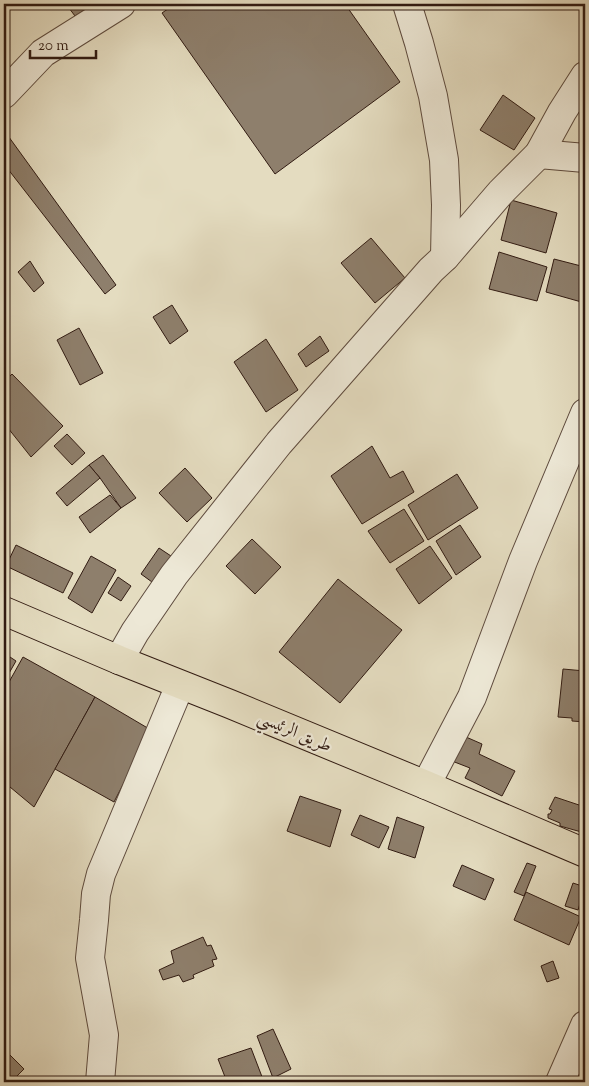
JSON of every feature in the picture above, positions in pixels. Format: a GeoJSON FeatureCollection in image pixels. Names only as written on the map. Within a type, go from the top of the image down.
{"type":"FeatureCollection","features":[{"type":"Feature","properties":{"kind":"main road","name":"طريق الرئيسي"},"geometry":{"type":"LineString","coordinates":[[4,611],[426,785],[585,854]]}},
{"type":"Feature","properties":{"kind":"street"},"geometry":{"type":"LineString","coordinates":[[4,94],[43,53],[121,4]]}},
{"type":"Feature","properties":{"kind":"street"},"geometry":{"type":"LineString","coordinates":[[407,4],[433,96],[444,160],[446,204],[444,257]]}},
{"type":"Feature","properties":{"kind":"street"},"geometry":{"type":"LineString","coordinates":[[119,660],[135,632],[174,575],[279,443],[501,192],[539,154],[562,112],[585,76]]}},
{"type":"Feature","properties":{"kind":"street"},"geometry":{"type":"LineString","coordinates":[[539,154],[585,158]]}},
{"type":"Feature","properties":{"kind":"street"},"geometry":{"type":"LineString","coordinates":[[426,785],[472,697],[523,560],[585,413]]}},
{"type":"Feature","properties":{"kind":"street"},"geometry":{"type":"LineString","coordinates":[[100,1082],[104,1035],[90,958],[96,894],[100,874],[180,685]]}},
{"type":"Feature","properties":{"kind":"street"},"geometry":{"type":"LineString","coordinates":[[560,1082],[585,1025]]}},
{"type":"Feature","properties":{"kind":"building"},"geometry":{"type":"Polygon","coordinates":[[[66,4],[94,4],[75,16],[66,4]]]}},
{"type":"Feature","properties":{"kind":"building"},"geometry":{"type":"Polygon","coordinates":[[[175,4],[345,4],[400,82],[275,174],[162,13],[175,4]]]}},
{"type":"Feature","properties":{"kind":"building"},"geometry":{"type":"Polygon","coordinates":[[[503,95],[535,118],[514,150],[480,130],[503,95]]]}},
{"type":"Feature","properties":{"kind":"building"},"geometry":{"type":"Polygon","coordinates":[[[6,133],[116,285],[105,294],[4,164],[4,134],[6,133]]]}},
{"type":"Feature","properties":{"kind":"building"},"geometry":{"type":"Polygon","coordinates":[[[511,200],[557,213],[546,253],[501,240],[511,200]]]}},
{"type":"Feature","properties":{"kind":"building"},"geometry":{"type":"Polygon","coordinates":[[[371,238],[405,278],[375,303],[341,263],[371,238]]]}},
{"type":"Feature","properties":{"kind":"building"},"geometry":{"type":"Polygon","coordinates":[[[499,252],[547,267],[537,301],[489,289],[499,252]]]}},
{"type":"Feature","properties":{"kind":"building"},"geometry":{"type":"Polygon","coordinates":[[[554,259],[585,267],[585,303],[546,292],[554,259]]]}},
{"type":"Feature","properties":{"kind":"building"},"geometry":{"type":"Polygon","coordinates":[[[30,261],[44,283],[34,292],[18,272],[30,261]]]}},
{"type":"Feature","properties":{"kind":"building"},"geometry":{"type":"Polygon","coordinates":[[[172,305],[188,331],[170,344],[153,317],[172,305]]]}},
{"type":"Feature","properties":{"kind":"building"},"geometry":{"type":"Polygon","coordinates":[[[79,328],[103,373],[80,385],[57,340],[79,328]]]}},
{"type":"Feature","properties":{"kind":"building"},"geometry":{"type":"Polygon","coordinates":[[[320,336],[329,351],[306,367],[298,354],[320,336]]]}},
{"type":"Feature","properties":{"kind":"building"},"geometry":{"type":"Polygon","coordinates":[[[266,339],[298,390],[266,412],[234,362],[266,339]]]}},
{"type":"Feature","properties":{"kind":"building"},"geometry":{"type":"Polygon","coordinates":[[[12,374],[63,426],[31,457],[4,423],[4,382],[12,374]]]}},
{"type":"Feature","properties":{"kind":"building"},"geometry":{"type":"Polygon","coordinates":[[[67,434],[85,453],[72,465],[54,446],[67,434]]]}},
{"type":"Feature","properties":{"kind":"building"},"geometry":{"type":"Polygon","coordinates":[[[372,446],[390,478],[403,471],[414,492],[362,524],[331,476],[372,446]]]}},
{"type":"Feature","properties":{"kind":"building"},"geometry":{"type":"Polygon","coordinates":[[[103,455],[136,498],[121,508],[89,465],[103,455]]]}},
{"type":"Feature","properties":{"kind":"building"},"geometry":{"type":"Polygon","coordinates":[[[89,465],[100,478],[67,506],[56,493],[89,465]]]}},
{"type":"Feature","properties":{"kind":"building"},"geometry":{"type":"Polygon","coordinates":[[[185,468],[212,498],[187,522],[159,493],[185,468]]]}},
{"type":"Feature","properties":{"kind":"building"},"geometry":{"type":"Polygon","coordinates":[[[457,474],[478,508],[428,540],[408,505],[457,474]]]}},
{"type":"Feature","properties":{"kind":"building"},"geometry":{"type":"Polygon","coordinates":[[[110,495],[121,508],[90,533],[79,517],[110,495]]]}},
{"type":"Feature","properties":{"kind":"building"},"geometry":{"type":"Polygon","coordinates":[[[404,509],[424,541],[390,563],[368,531],[404,509]]]}},
{"type":"Feature","properties":{"kind":"building"},"geometry":{"type":"Polygon","coordinates":[[[460,525],[481,557],[456,575],[436,541],[460,525]]]}},
{"type":"Feature","properties":{"kind":"building"},"geometry":{"type":"Polygon","coordinates":[[[252,539],[281,567],[255,594],[226,566],[252,539]]]}},
{"type":"Feature","properties":{"kind":"building"},"geometry":{"type":"Polygon","coordinates":[[[16,545],[73,573],[63,593],[6,566],[16,545]]]}},
{"type":"Feature","properties":{"kind":"building"},"geometry":{"type":"Polygon","coordinates":[[[430,546],[452,578],[419,604],[396,569],[430,546]]]}},
{"type":"Feature","properties":{"kind":"building"},"geometry":{"type":"Polygon","coordinates":[[[159,548],[171,556],[152,582],[141,574],[159,548]]]}},
{"type":"Feature","properties":{"kind":"building"},"geometry":{"type":"Polygon","coordinates":[[[91,556],[116,570],[92,613],[68,598],[91,556]]]}},
{"type":"Feature","properties":{"kind":"building"},"geometry":{"type":"Polygon","coordinates":[[[118,577],[131,586],[121,601],[108,593],[118,577]]]}},
{"type":"Feature","properties":{"kind":"building"},"geometry":{"type":"Polygon","coordinates":[[[338,579],[402,630],[340,703],[279,652],[338,579]]]}},
{"type":"Feature","properties":{"kind":"building"},"geometry":{"type":"Polygon","coordinates":[[[4,653],[16,661],[4,682],[4,653]]]}},
{"type":"Feature","properties":{"kind":"building"},"geometry":{"type":"Polygon","coordinates":[[[23,657],[95,697],[34,807],[4,782],[4,691],[23,657]]]}},
{"type":"Feature","properties":{"kind":"building"},"geometry":{"type":"Polygon","coordinates":[[[563,669],[585,671],[585,722],[572,721],[572,718],[558,717],[563,669]]]}},
{"type":"Feature","properties":{"kind":"building"},"geometry":{"type":"Polygon","coordinates":[[[95,697],[151,730],[114,802],[55,769],[95,697]]]}},
{"type":"Feature","properties":{"kind":"building"},"geometry":{"type":"Polygon","coordinates":[[[466,737],[482,744],[479,754],[515,771],[502,796],[465,778],[470,768],[452,761],[466,737]]]}},
{"type":"Feature","properties":{"kind":"building"},"geometry":{"type":"Polygon","coordinates":[[[300,796],[341,810],[330,847],[287,831],[300,796]]]}},
{"type":"Feature","properties":{"kind":"building"},"geometry":{"type":"Polygon","coordinates":[[[555,797],[585,807],[585,833],[560,826],[560,823],[548,818],[548,814],[552,810],[549,809],[555,797]]]}},
{"type":"Feature","properties":{"kind":"building"},"geometry":{"type":"Polygon","coordinates":[[[360,815],[389,827],[379,848],[351,835],[360,815]]]}},
{"type":"Feature","properties":{"kind":"building"},"geometry":{"type":"Polygon","coordinates":[[[397,817],[424,827],[415,858],[388,849],[397,817]]]}},
{"type":"Feature","properties":{"kind":"building"},"geometry":{"type":"Polygon","coordinates":[[[527,863],[536,866],[524,896],[514,892],[527,863]]]}},
{"type":"Feature","properties":{"kind":"building"},"geometry":{"type":"Polygon","coordinates":[[[462,865],[494,879],[485,900],[453,886],[462,865]]]}},
{"type":"Feature","properties":{"kind":"building"},"geometry":{"type":"Polygon","coordinates":[[[573,883],[585,887],[578,910],[565,906],[573,883]]]}},
{"type":"Feature","properties":{"kind":"building"},"geometry":{"type":"Polygon","coordinates":[[[526,892],[581,917],[569,945],[514,920],[526,892]]]}},
{"type":"Feature","properties":{"kind":"building"},"geometry":{"type":"Polygon","coordinates":[[[203,937],[207,946],[211,945],[217,959],[212,960],[214,966],[193,975],[194,978],[183,982],[179,975],[163,980],[159,970],[174,963],[171,951],[203,937]]]}},
{"type":"Feature","properties":{"kind":"building"},"geometry":{"type":"Polygon","coordinates":[[[553,961],[559,978],[547,982],[541,966],[553,961]]]}},
{"type":"Feature","properties":{"kind":"building"},"geometry":{"type":"Polygon","coordinates":[[[273,1029],[291,1069],[273,1078],[257,1036],[273,1029]]]}},
{"type":"Feature","properties":{"kind":"building"},"geometry":{"type":"Polygon","coordinates":[[[251,1048],[264,1082],[227,1082],[218,1059],[251,1048]]]}},
{"type":"Feature","properties":{"kind":"building"},"geometry":{"type":"Polygon","coordinates":[[[5,1050],[24,1069],[11,1082],[4,1082],[5,1050]]]}}]}
